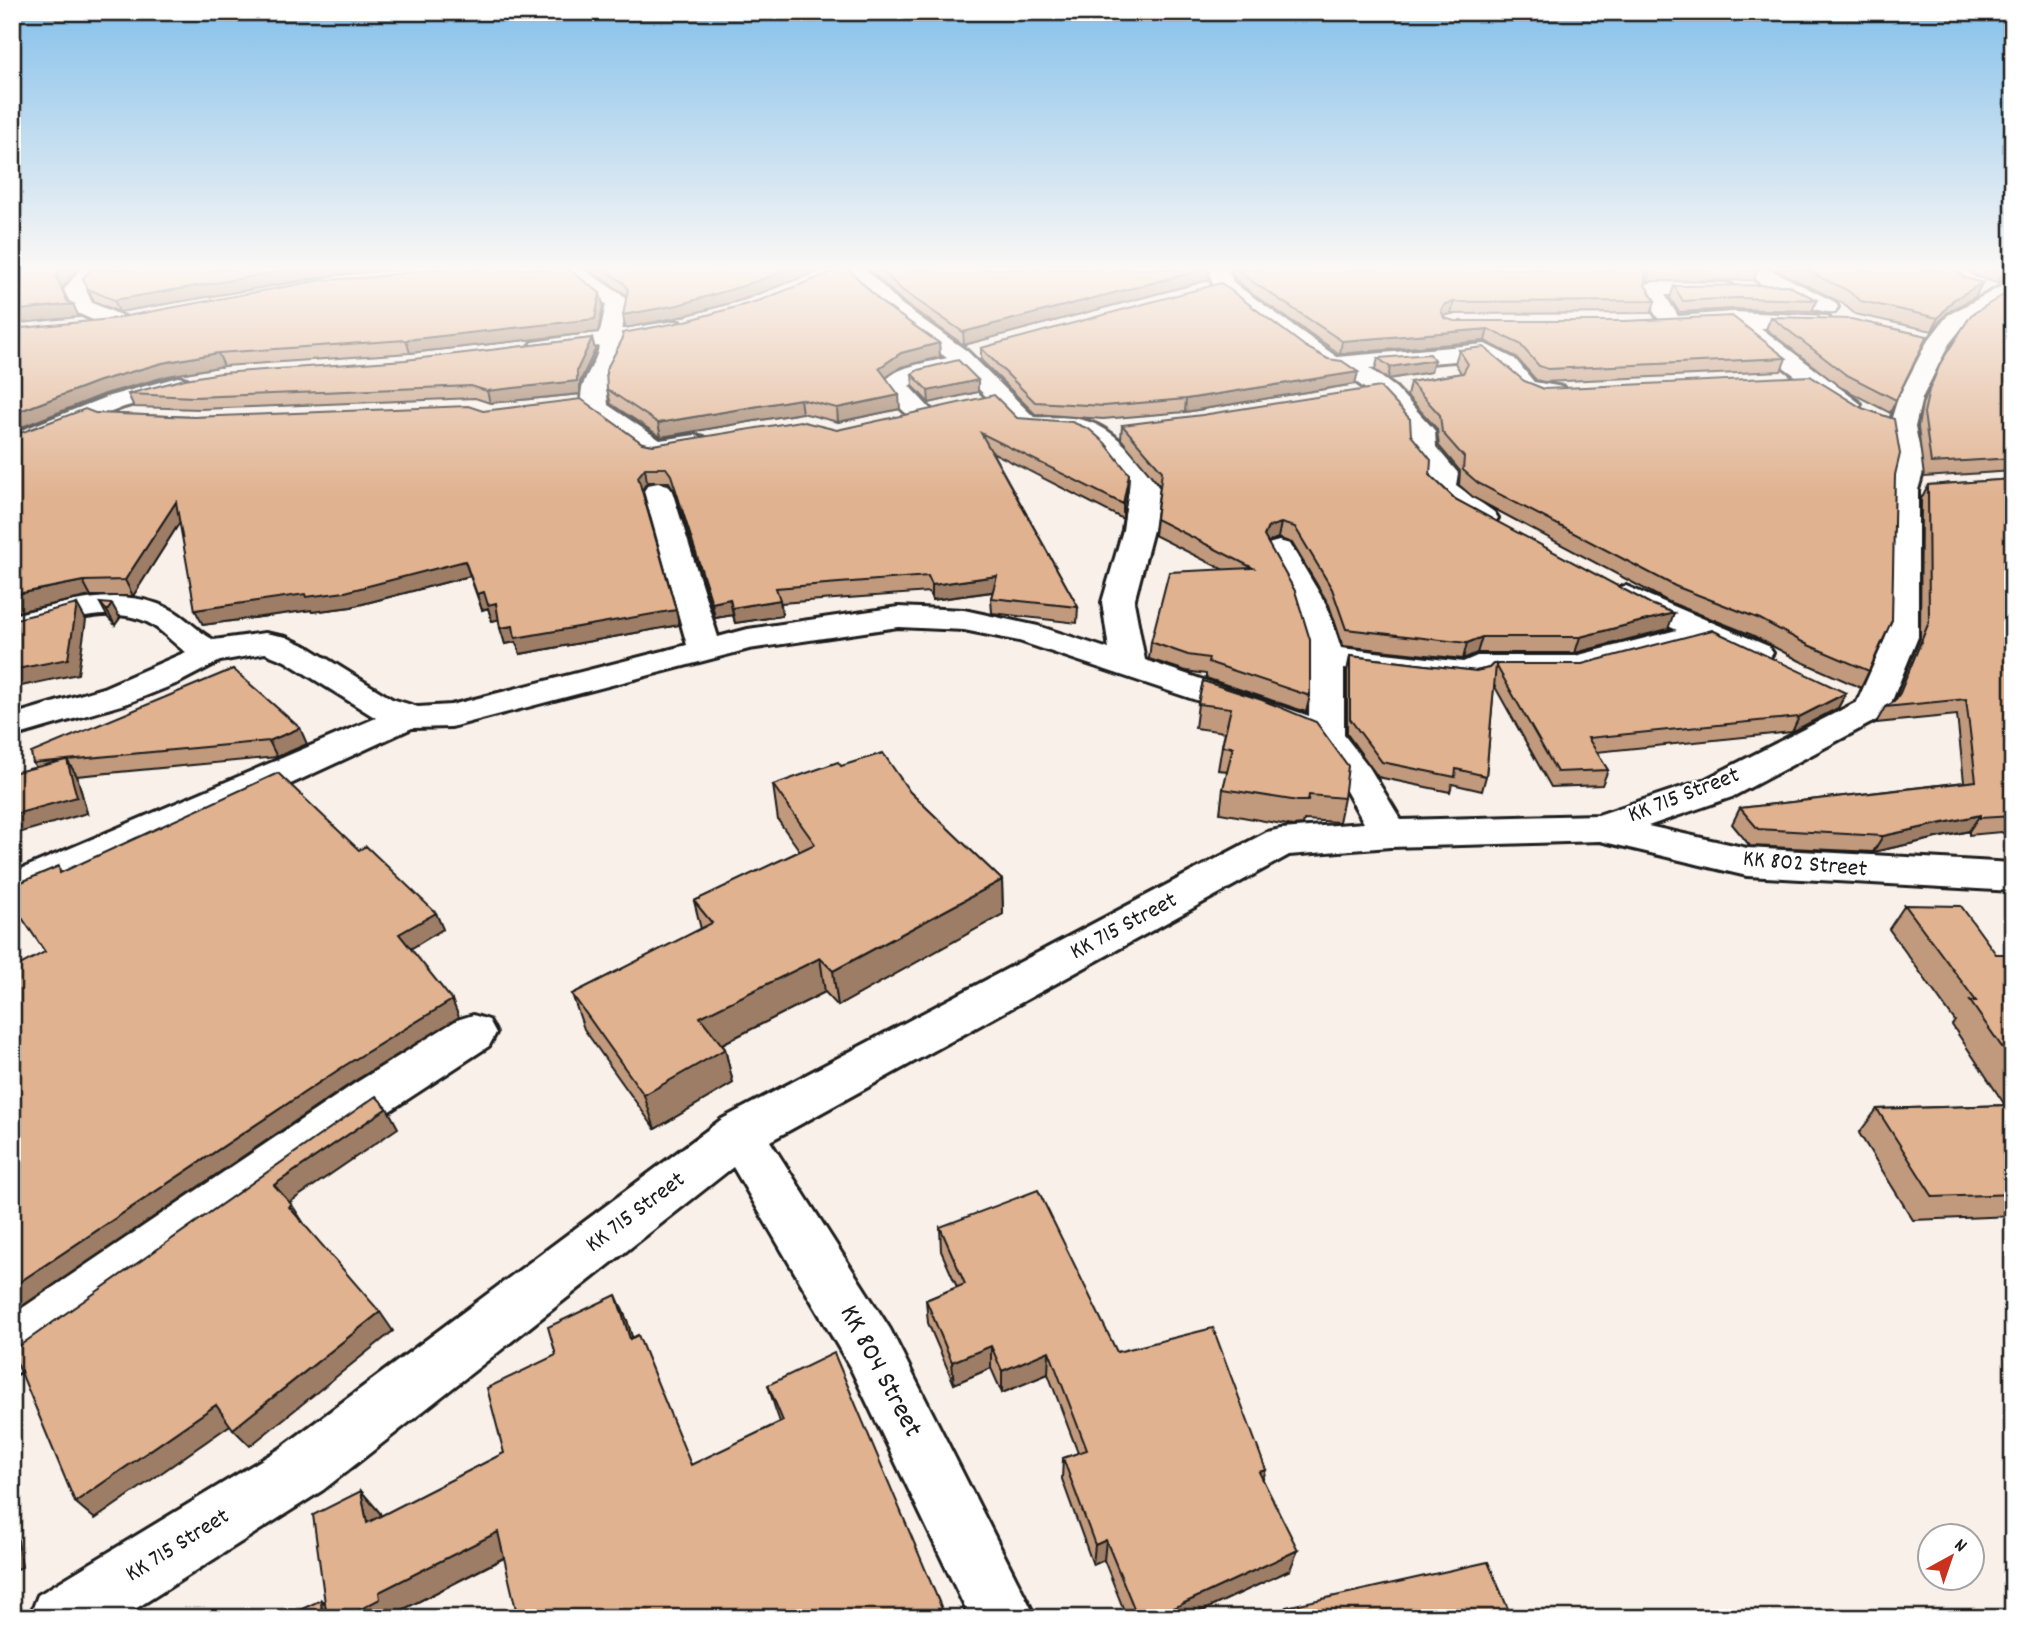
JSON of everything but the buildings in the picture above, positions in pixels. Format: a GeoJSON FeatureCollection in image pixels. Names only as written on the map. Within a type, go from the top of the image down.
{"type":"FeatureCollection","features":[{"type":"Feature","properties":{"kind":"street"},"geometry":{"type":"LineString","coordinates":[[517,350],[559,345]]}},
{"type":"Feature","properties":{"kind":"street"},"geometry":{"type":"LineString","coordinates":[[611,345],[611,351],[594,383],[596,408],[655,449],[723,437]]}},
{"type":"Feature","properties":{"kind":"street"},"geometry":{"type":"LineString","coordinates":[[953,345],[970,355],[989,400],[1027,424],[1076,426],[1089,430],[1126,429]]}},
{"type":"Feature","properties":{"kind":"street"},"geometry":{"type":"LineString","coordinates":[[1304,345],[1322,360],[1335,364],[1485,351],[1507,364],[1517,380],[1533,391],[1576,390]]}},
{"type":"Feature","properties":{"kind":"street"},"geometry":{"type":"LineString","coordinates":[[1771,345],[1810,379],[1882,420]]}},
{"type":"Feature","properties":{"kind":"street","name":"KK 715 Street"},"geometry":{"type":"LineString","coordinates":[[61,1618],[302,1469],[739,1134],[1281,842],[1390,834],[1600,828],[1719,788],[1854,700],[1902,637],[1917,489],[1910,469],[1882,420],[1910,398],[1923,345]]}},
{"type":"Feature","properties":{"kind":"street"},"geometry":{"type":"LineString","coordinates":[[924,416],[894,384],[910,375],[970,355]]}},
{"type":"Feature","properties":{"kind":"street"},"geometry":{"type":"LineString","coordinates":[[1436,355],[1450,379]]}},
{"type":"Feature","properties":{"kind":"street"},"geometry":{"type":"LineString","coordinates":[[1346,363],[1395,387],[1422,431],[1423,448],[1444,472],[1442,488],[1463,506],[1513,534]]}},
{"type":"Feature","properties":{"kind":"street"},"geometry":{"type":"LineString","coordinates":[[1774,381],[1810,379]]}},
{"type":"Feature","properties":{"kind":"street"},"geometry":{"type":"LineString","coordinates":[[12,443],[167,386],[201,380]]}},
{"type":"Feature","properties":{"kind":"street"},"geometry":{"type":"LineString","coordinates":[[1352,393],[1395,387]]}},
{"type":"Feature","properties":{"kind":"street"},"geometry":{"type":"LineString","coordinates":[[569,405],[594,402]]}},
{"type":"Feature","properties":{"kind":"street"},"geometry":{"type":"LineString","coordinates":[[892,423],[951,410]]}},
{"type":"Feature","properties":{"kind":"street"},"geometry":{"type":"LineString","coordinates":[[83,415],[148,418]]}},
{"type":"Feature","properties":{"kind":"street"},"geometry":{"type":"LineString","coordinates":[[1089,430],[1128,463],[1145,488],[1138,530],[1118,602],[1129,667]]}},
{"type":"Feature","properties":{"kind":"street"},"geometry":{"type":"LineString","coordinates":[[658,491],[675,549],[696,603],[705,650]]}},
{"type":"Feature","properties":{"kind":"street"},"geometry":{"type":"LineString","coordinates":[[1279,550],[1311,606],[1327,656],[1326,736]]}},
{"type":"Feature","properties":{"kind":"street"},"geometry":{"type":"LineString","coordinates":[[1605,585],[1657,611],[1740,644],[1775,664]]}},
{"type":"Feature","properties":{"kind":"street"},"geometry":{"type":"LineString","coordinates":[[12,625],[107,606],[133,606],[158,615],[198,647],[214,651]]}},
{"type":"Feature","properties":{"kind":"street"},"geometry":{"type":"LineString","coordinates":[[12,890],[407,717],[451,716],[748,639],[898,617],[964,620],[1027,634],[1271,713],[1326,736],[1356,775],[1390,834]]}},
{"type":"Feature","properties":{"kind":"street"},"geometry":{"type":"LineString","coordinates":[[1327,656],[1472,673],[1477,666],[1577,666],[1709,632]]}},
{"type":"Feature","properties":{"kind":"street"},"geometry":{"type":"LineString","coordinates":[[12,726],[99,702],[194,663],[214,651],[260,643],[281,645],[379,705],[407,717]]}},
{"type":"Feature","properties":{"kind":"street","name":"KK 802 Street"},"geometry":{"type":"LineString","coordinates":[[1600,828],[1747,862],[2013,877]]}},
{"type":"Feature","properties":{"kind":"street"},"geometry":{"type":"LineString","coordinates":[[12,1348],[360,1106],[473,1033]]}},
{"type":"Feature","properties":{"kind":"street","name":"KK 804 Street"},"geometry":{"type":"LineString","coordinates":[[739,1134],[870,1348],[1004,1618]]}}]}
